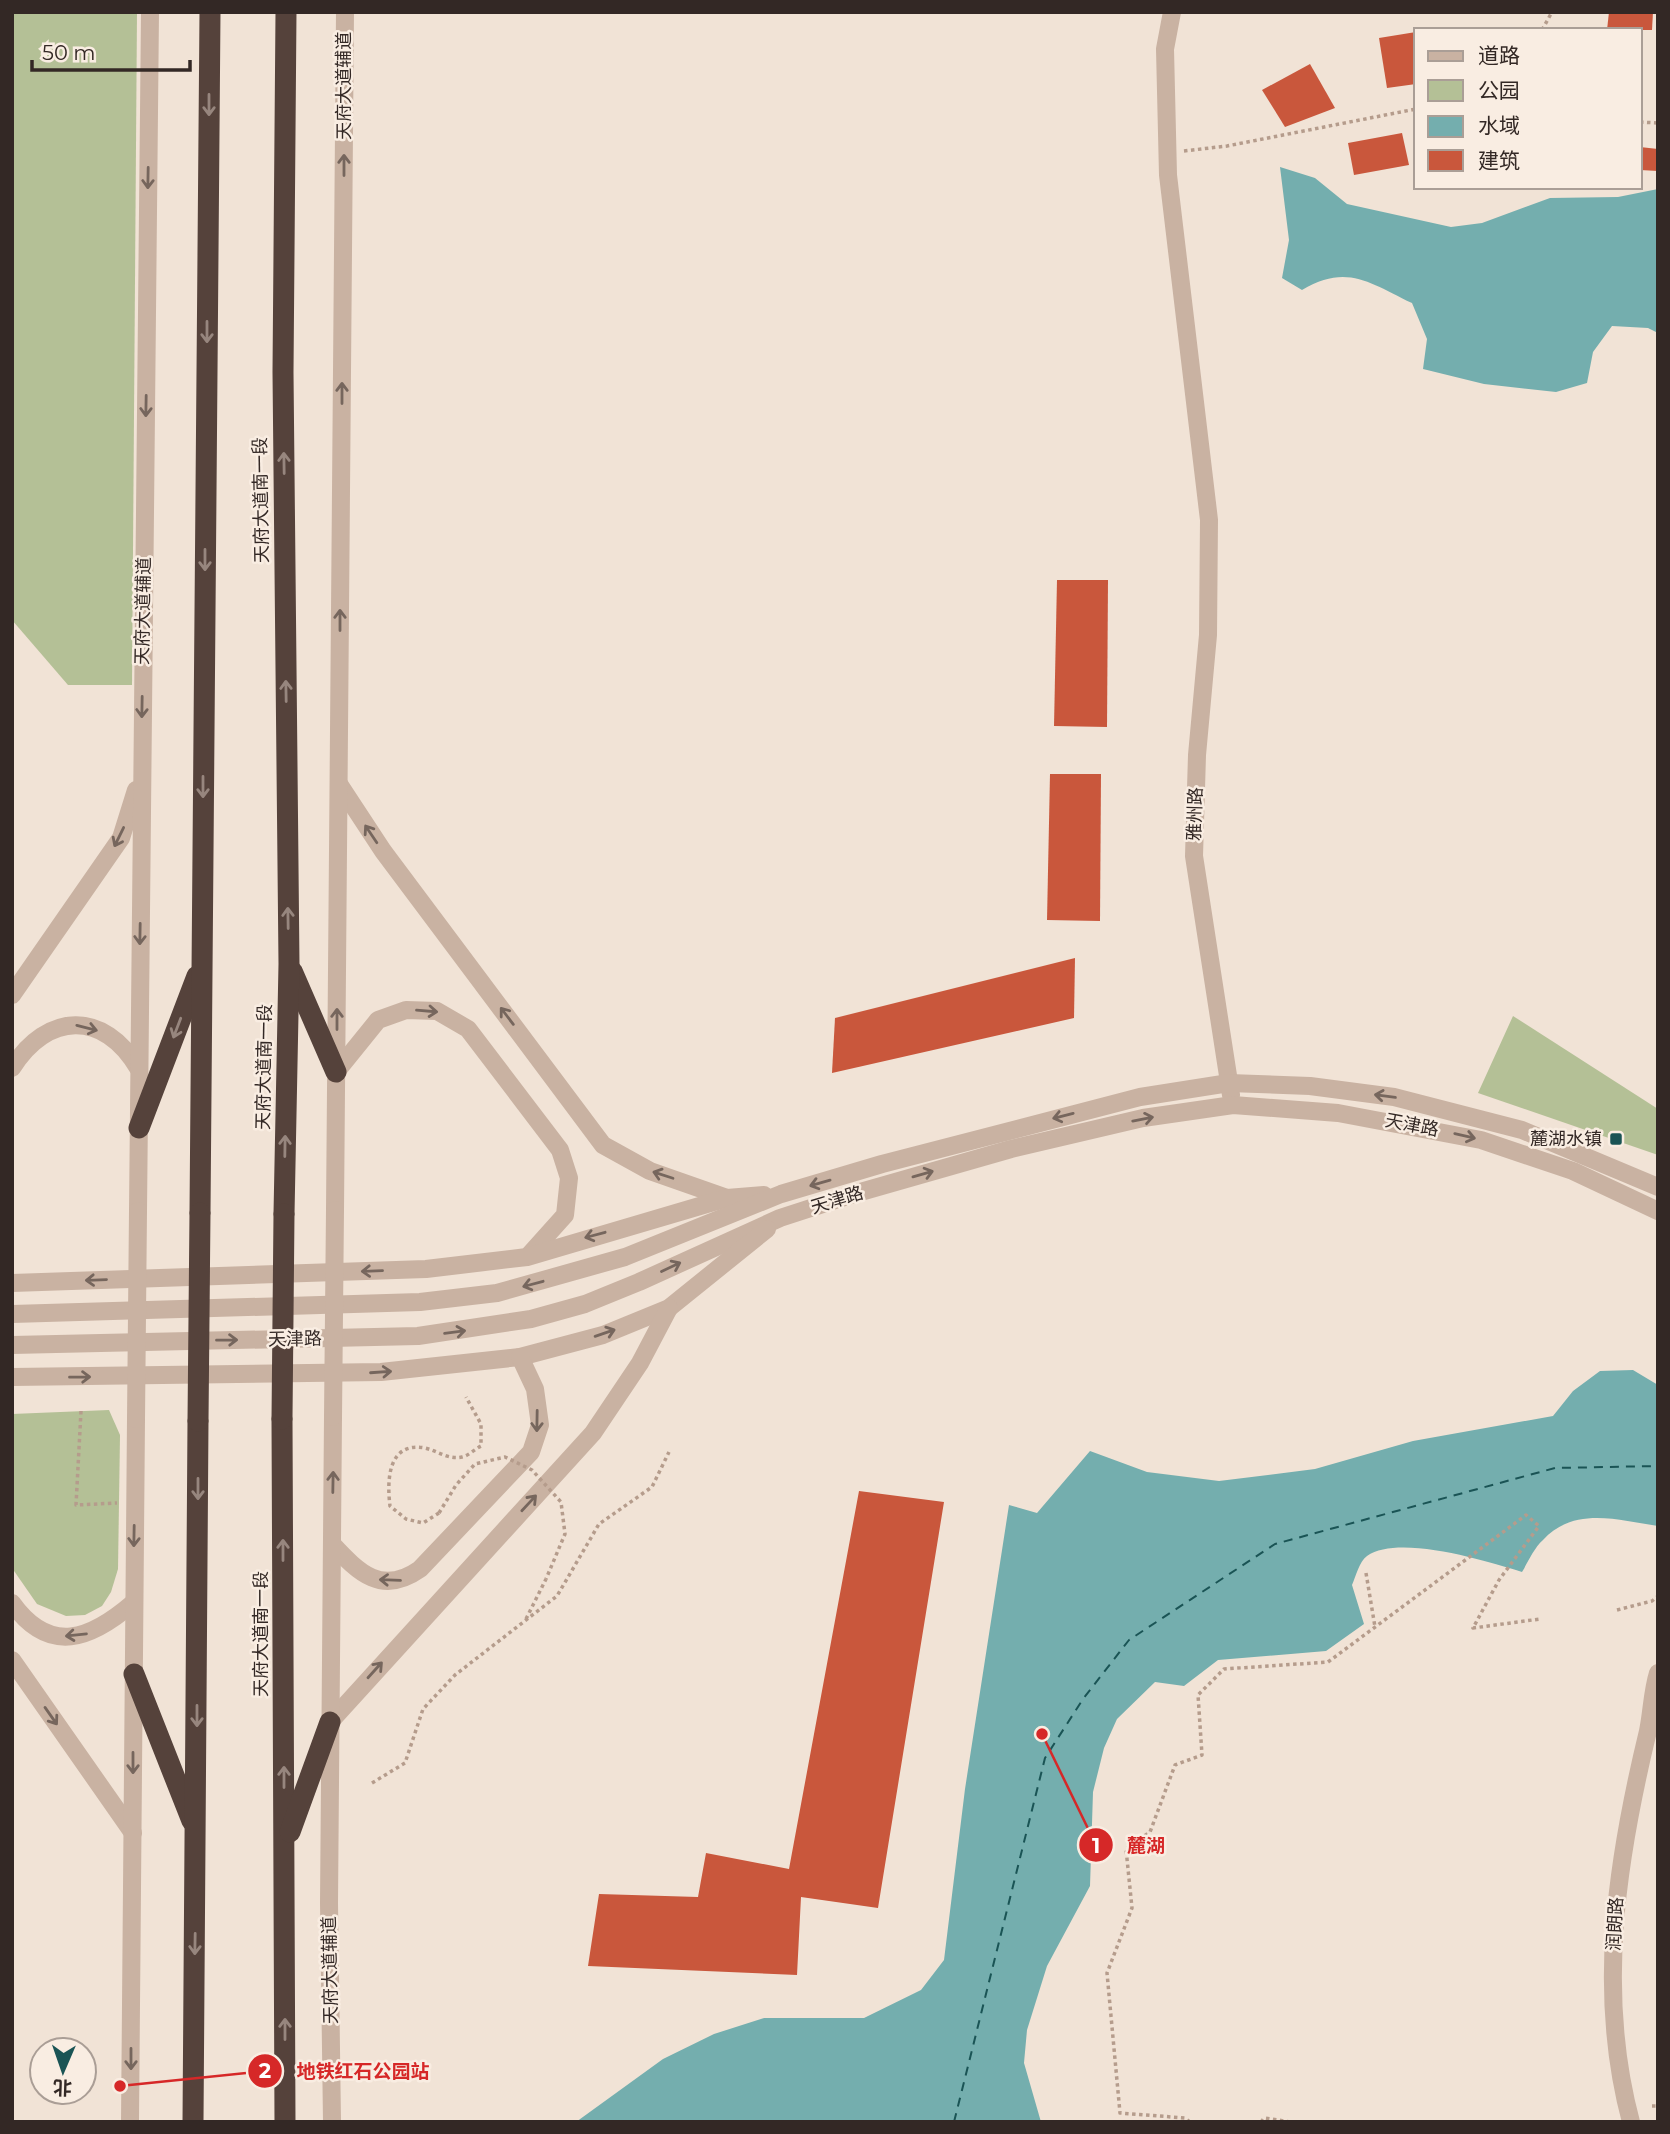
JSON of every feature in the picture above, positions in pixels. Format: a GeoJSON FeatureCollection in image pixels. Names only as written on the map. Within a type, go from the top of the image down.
{"type":"FeatureCollection","features":[{"type":"Feature","properties":{"kind":"highway"},"geometry":{"type":"LineString","coordinates":[[193,2122],[210,12]]}},
{"type":"Feature","properties":{"kind":"highway","name":"天府大道南一段"},"geometry":{"type":"LineString","coordinates":[[285,2122],[282,1419],[289,964],[283,372],[286,12]]}},
{"type":"Feature","properties":{"kind":"highway"},"geometry":{"type":"LineString","coordinates":[[139,1128],[202,964]]}},
{"type":"Feature","properties":{"kind":"highway"},"geometry":{"type":"LineString","coordinates":[[289,964],[336,1072]]}},
{"type":"Feature","properties":{"kind":"highway"},"geometry":{"type":"LineString","coordinates":[[134,1674],[197,1834]]}},
{"type":"Feature","properties":{"kind":"highway"},"geometry":{"type":"LineString","coordinates":[[285,1847],[330,1722]]}},
{"type":"Feature","properties":{"kind":"street","name":"天府大道辅道"},"geometry":{"type":"LineString","coordinates":[[130,2122],[150,12]]}},
{"type":"Feature","properties":{"kind":"street","name":"天府大道辅道"},"geometry":{"type":"LineString","coordinates":[[332,2122],[330,1722],[345,12]]}},
{"type":"Feature","properties":{"kind":"street","name":"雅州路"},"geometry":{"type":"LineString","coordinates":[[1172,12],[1165,50],[1166,153],[1182,314],[1209,520],[1208,635],[1197,755],[1194,856],[1233,1105]]}},
{"type":"Feature","properties":{"kind":"street"},"geometry":{"type":"LineString","coordinates":[[12,995],[121,838],[142,773]]}},
{"type":"Feature","properties":{"kind":"street"},"geometry":{"type":"LineString","coordinates":[[338,784],[383,851],[603,1145],[650,1171],[727,1199]]}},
{"type":"Feature","properties":{"kind":"street"},"geometry":{"type":"LineString","coordinates":[[336,1072],[378,1020],[406,1010],[437,1011],[468,1028],[560,1150],[569,1178],[565,1215],[527,1256]]}},
{"type":"Feature","properties":{"kind":"street"},"geometry":{"type":"LineString","coordinates":[[12,1068],[22,1052],[41,1037],[66,1024],[91,1027],[125,1045],[139,1069]]}},
{"type":"Feature","properties":{"kind":"street","name":"天津路"},"geometry":{"type":"LineString","coordinates":[[12,1314],[420,1302],[497,1293],[625,1257],[781,1194],[1140,1097],[1229,1083],[1310,1086],[1394,1097],[1522,1130],[1658,1187]]}},
{"type":"Feature","properties":{"kind":"street","name":"天津路"},"geometry":{"type":"LineString","coordinates":[[12,1345],[418,1336],[531,1319],[585,1304],[780,1218],[858,1193],[1024,1146],[1143,1118],[1233,1105],[1338,1113],[1481,1140],[1573,1171],[1658,1211]]}},
{"type":"Feature","properties":{"kind":"street"},"geometry":{"type":"LineString","coordinates":[[13,1282],[426,1269],[527,1256],[727,1199],[781,1194]]}},
{"type":"Feature","properties":{"kind":"street"},"geometry":{"type":"LineString","coordinates":[[12,1377],[381,1372],[520,1357],[603,1335],[669,1307],[715,1274],[780,1218]]}},
{"type":"Feature","properties":{"kind":"street"},"geometry":{"type":"LineString","coordinates":[[330,1722],[593,1433],[640,1363],[669,1307]]}},
{"type":"Feature","properties":{"kind":"street"},"geometry":{"type":"LineString","coordinates":[[332,1545],[358,1572],[386,1582],[405,1580],[420,1569],[531,1452],[540,1425],[535,1389],[520,1357]]}},
{"type":"Feature","properties":{"kind":"street"},"geometry":{"type":"LineString","coordinates":[[12,1603],[24,1620],[44,1633],[72,1638],[93,1633],[133,1602]]}},
{"type":"Feature","properties":{"kind":"street"},"geometry":{"type":"LineString","coordinates":[[12,1660],[133,1833]]}},
{"type":"Feature","properties":{"kind":"street","name":"润朗路"},"geometry":{"type":"LineString","coordinates":[[1631,2122],[1613,1993],[1613,1938],[1626,1821],[1653,1720],[1658,1673]]}},
{"type":"Feature","properties":{"kind":"path"},"geometry":{"type":"LineString","coordinates":[[1543,28],[1552,12]]}},
{"type":"Feature","properties":{"kind":"path"},"geometry":{"type":"LineString","coordinates":[[1166,153],[1227,146],[1414,109]]}},
{"type":"Feature","properties":{"kind":"path"},"geometry":{"type":"LineString","coordinates":[[466,1397],[481,1424],[481,1446],[463,1457],[443,1456],[424,1448],[404,1452],[391,1463],[387,1483],[390,1506],[406,1519],[423,1523],[439,1513],[456,1485],[475,1464],[505,1457],[533,1470],[561,1502],[565,1534],[525,1621]]}},
{"type":"Feature","properties":{"kind":"path"},"geometry":{"type":"LineString","coordinates":[[81,1411],[76,1505],[120,1503]]}},
{"type":"Feature","properties":{"kind":"path"},"geometry":{"type":"LineString","coordinates":[[372,1783],[405,1763],[423,1709],[455,1675],[557,1596],[599,1524],[652,1488],[669,1452]]}},
{"type":"Feature","properties":{"kind":"path"},"geometry":{"type":"LineString","coordinates":[[1190,2122],[1185,2119],[1120,2113],[1107,1973],[1132,1908],[1125,1849],[1150,1832],[1175,1765],[1202,1755],[1198,1695],[1224,1670],[1328,1662],[1526,1515],[1539,1526],[1499,1580],[1473,1628],[1540,1619]]}},
{"type":"Feature","properties":{"kind":"path"},"geometry":{"type":"LineString","coordinates":[[1366,1573],[1375,1627]]}},
{"type":"Feature","properties":{"kind":"path"},"geometry":{"type":"LineString","coordinates":[[1617,1610],[1652,1601],[1658,1596]]}},
{"type":"Feature","properties":{"kind":"path"},"geometry":{"type":"LineString","coordinates":[[1261,2122],[1264,2118],[1291,2122]]}},
{"type":"Feature","properties":{"kind":"green space"},"geometry":{"type":"Polygon","coordinates":[[[12,12],[137,12],[132,685],[68,685],[12,620],[12,12]]]}},
{"type":"Feature","properties":{"kind":"green space"},"geometry":{"type":"Polygon","coordinates":[[[1513,1016],[1658,1109],[1658,1155],[1478,1093],[1513,1016]]]}},
{"type":"Feature","properties":{"kind":"green space"},"geometry":{"type":"Polygon","coordinates":[[[109,1410],[120,1435],[118,1569],[111,1592],[102,1606],[85,1615],[66,1616],[37,1604],[12,1568],[12,1414],[109,1410]]]}},
{"type":"Feature","properties":{"kind":"water"},"geometry":{"type":"Polygon","coordinates":[[[1280,167],[1315,178],[1347,204],[1451,227],[1482,223],[1550,198],[1618,197],[1658,189],[1658,333],[1648,328],[1612,326],[1593,352],[1587,383],[1556,392],[1484,384],[1423,369],[1427,339],[1412,303],[1358,279],[1332,278],[1302,290],[1282,278],[1289,240],[1280,167]]]}},
{"type":"Feature","properties":{"kind":"water"},"geometry":{"type":"Polygon","coordinates":[[[1633,1370],[1658,1385],[1658,1526],[1597,1518],[1568,1523],[1555,1529],[1540,1543],[1522,1572],[1421,1548],[1381,1550],[1364,1559],[1352,1585],[1364,1624],[1326,1651],[1218,1660],[1184,1686],[1155,1682],[1117,1719],[1104,1748],[1093,1792],[1090,1886],[1047,1966],[1027,2030],[1024,2063],[1041,2122],[576,2122],[663,2059],[714,2034],[764,2018],[864,2018],[921,1990],[944,1960],[965,1789],[1009,1505],[1037,1513],[1090,1451],[1147,1472],[1219,1481],[1315,1469],[1413,1441],[1553,1416],[1573,1391],[1600,1371],[1633,1370]]]}},
{"type":"Feature","properties":{"kind":"building"},"geometry":{"type":"Polygon","coordinates":[[[1609,12],[1653,12],[1652,30],[1607,28],[1609,12]]]}},
{"type":"Feature","properties":{"kind":"building"},"geometry":{"type":"Polygon","coordinates":[[[1414,32],[1414,84],[1387,88],[1379,38],[1414,32]]]}},
{"type":"Feature","properties":{"kind":"building"},"geometry":{"type":"Polygon","coordinates":[[[1310,64],[1335,108],[1285,127],[1262,90],[1310,64]]]}},
{"type":"Feature","properties":{"kind":"building"},"geometry":{"type":"Polygon","coordinates":[[[1402,133],[1409,165],[1354,175],[1348,143],[1402,133]]]}},
{"type":"Feature","properties":{"kind":"building"},"geometry":{"type":"Polygon","coordinates":[[[1642,147],[1658,149],[1658,171],[1642,170],[1642,147]]]}},
{"type":"Feature","properties":{"kind":"building"},"geometry":{"type":"Polygon","coordinates":[[[1057,580],[1108,580],[1107,727],[1054,726],[1057,580]]]}},
{"type":"Feature","properties":{"kind":"building"},"geometry":{"type":"Polygon","coordinates":[[[1050,774],[1101,774],[1100,921],[1047,920],[1050,774]]]}},
{"type":"Feature","properties":{"kind":"building"},"geometry":{"type":"Polygon","coordinates":[[[1075,958],[1074,1018],[832,1073],[835,1018],[1075,958]]]}},
{"type":"Feature","properties":{"kind":"building"},"geometry":{"type":"Polygon","coordinates":[[[859,1491],[944,1502],[878,1908],[801,1897],[797,1975],[588,1966],[599,1894],[698,1897],[706,1853],[789,1869],[859,1491]]]}},
{"type":"Feature","properties":{"kind":"ferry route"},"geometry":{"type":"LineString","coordinates":[[954,2122],[1045,1758],[1083,1699],[1129,1640],[1275,1544],[1555,1468],[1658,1466]]}},
{"type":"Feature","properties":{"kind":"place","name":"麓湖水镇"},"geometry":{"type":"Point","coordinates":[1616,1139]}},
{"type":"Feature","properties":{"kind":"place","name":"麓湖"},"geometry":{"type":"Point","coordinates":[1042,1734]}},
{"type":"Feature","properties":{"kind":"place","name":"地铁红石公园站"},"geometry":{"type":"Point","coordinates":[120,2086]}}]}
